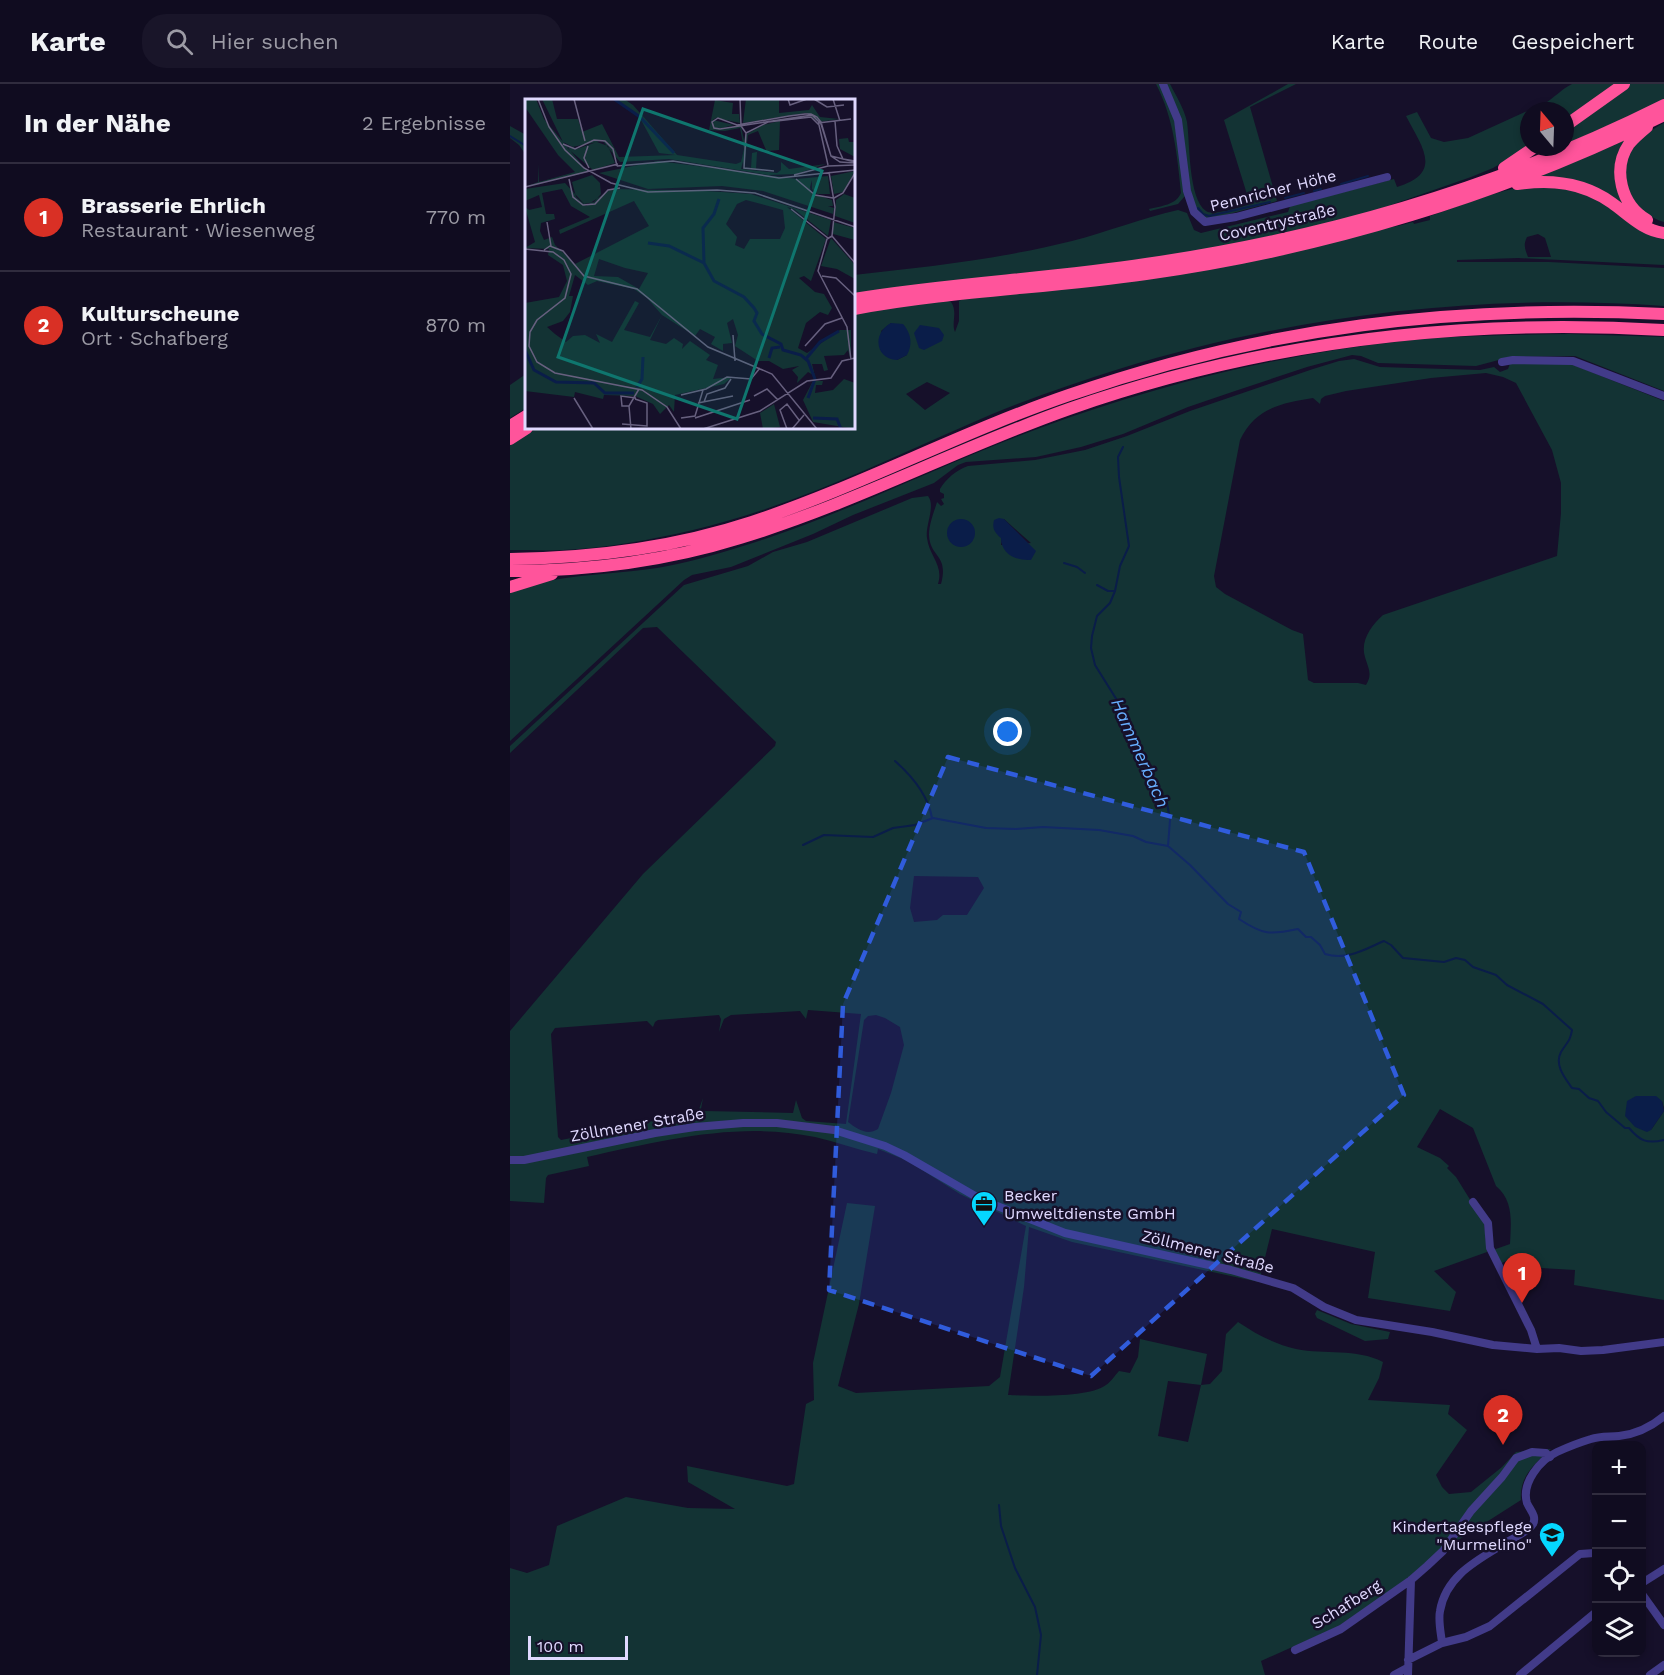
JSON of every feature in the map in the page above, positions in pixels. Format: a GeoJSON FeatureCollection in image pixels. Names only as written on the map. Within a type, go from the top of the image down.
{"type":"FeatureCollection","features":[{"type":"Feature","properties":{"kind":"highway"},"geometry":{"type":"LineString","coordinates":[[1574,120],[1624,84]]}},
{"type":"Feature","properties":{"kind":"highway","name":"Coventrystraße"},"geometry":{"type":"LineString","coordinates":[[855,299],[1113,269],[1202,256],[1337,226],[1488,184],[1664,105]]}},
{"type":"Feature","properties":{"kind":"highway"},"geometry":{"type":"LineString","coordinates":[[855,309],[932,297],[1083,282],[1215,263],[1292,247],[1427,210],[1488,184],[1577,154],[1660,117]]}},
{"type":"Feature","properties":{"kind":"highway"},"geometry":{"type":"LineString","coordinates":[[1660,117],[1629,145],[1623,156],[1620,175],[1626,198],[1634,210],[1654,223],[1664,225]]}},
{"type":"Feature","properties":{"kind":"highway"},"geometry":{"type":"LineString","coordinates":[[1488,184],[1524,156]]}},
{"type":"Feature","properties":{"kind":"highway"},"geometry":{"type":"LineString","coordinates":[[1488,184],[1540,181],[1568,183],[1595,193],[1613,203],[1643,226],[1664,233]]}},
{"type":"Feature","properties":{"kind":"highway"},"geometry":{"type":"LineString","coordinates":[[510,559],[623,552],[714,533],[800,504],[952,440],[1065,396],[1143,371],[1245,345],[1367,323],[1456,315],[1582,311],[1664,314]]}},
{"type":"Feature","properties":{"kind":"highway"},"geometry":{"type":"LineString","coordinates":[[510,571],[564,570],[655,559],[740,538],[810,514],[980,443],[1071,408],[1145,385],[1237,361],[1355,340],[1453,330],[1571,326],[1664,330]]}},
{"type":"Feature","properties":{"kind":"highway"},"geometry":{"type":"LineString","coordinates":[[510,426],[525,417]]}},
{"type":"Feature","properties":{"kind":"highway"},"geometry":{"type":"LineString","coordinates":[[510,439],[525,429]]}},
{"type":"Feature","properties":{"kind":"highway"},"geometry":{"type":"LineString","coordinates":[[510,587],[564,570]]}},
{"type":"Feature","properties":{"kind":"street","name":"Pennricher Höhe"},"geometry":{"type":"LineString","coordinates":[[1163,84],[1178,120],[1187,191],[1194,213],[1205,222],[1236,217],[1387,177]]}},
{"type":"Feature","properties":{"kind":"street"},"geometry":{"type":"LineString","coordinates":[[1502,362],[1513,360],[1573,361],[1664,396]]}},
{"type":"Feature","properties":{"kind":"street","name":"Zöllmener Straße"},"geometry":{"type":"LineString","coordinates":[[510,1160],[524,1160],[674,1130],[706,1126],[777,1123],[834,1130],[895,1151],[988,1203],[1065,1233],[1231,1270],[1282,1284],[1324,1307],[1356,1320],[1432,1332],[1493,1345],[1537,1349],[1603,1350],[1664,1342]]}},
{"type":"Feature","properties":{"kind":"street"},"geometry":{"type":"LineString","coordinates":[[1473,1202],[1488,1223],[1490,1248],[1531,1330],[1537,1349]]}},
{"type":"Feature","properties":{"kind":"street"},"geometry":{"type":"LineString","coordinates":[[1442,1643],[1439,1613],[1445,1593],[1465,1568],[1522,1533],[1532,1524],[1534,1515],[1527,1503],[1526,1486],[1530,1478],[1550,1457],[1557,1452],[1592,1439],[1642,1430],[1664,1416]]}},
{"type":"Feature","properties":{"kind":"street","name":"Schafberg"},"geometry":{"type":"LineString","coordinates":[[1295,1650],[1341,1629],[1411,1580],[1443,1551],[1471,1511],[1502,1478],[1516,1458],[1532,1452],[1546,1453],[1550,1457]]}},
{"type":"Feature","properties":{"kind":"street"},"geometry":{"type":"LineString","coordinates":[[1394,1675],[1408,1668],[1442,1643],[1466,1637],[1490,1626],[1580,1554],[1592,1553]]}},
{"type":"Feature","properties":{"kind":"street"},"geometry":{"type":"LineString","coordinates":[[1646,1580],[1664,1569]]}},
{"type":"Feature","properties":{"kind":"street"},"geometry":{"type":"LineString","coordinates":[[1408,1668],[1411,1580]]}},
{"type":"Feature","properties":{"kind":"street"},"geometry":{"type":"LineString","coordinates":[[1646,1601],[1664,1625]]}},
{"type":"Feature","properties":{"kind":"street"},"geometry":{"type":"LineString","coordinates":[[1520,1675],[1592,1615]]}},
{"type":"Feature","properties":{"kind":"street"},"geometry":{"type":"LineString","coordinates":[[1650,1675],[1664,1665]]}},
{"type":"Feature","properties":{"kind":"highlighted area"},"geometry":{"type":"Polygon","coordinates":[[[948,757],[1304,852],[1404,1095],[1091,1376],[829,1290],[843,1004],[948,757]]]}},
{"type":"Feature","properties":{"kind":"green space"},"geometry":{"type":"Polygon","coordinates":[[[1156,84],[1161,84],[1174,117],[1185,196],[1178,204],[1150,211],[1149,209],[1172,203],[1181,193],[1171,124],[1156,84]]]}},
{"type":"Feature","properties":{"kind":"green space"},"geometry":{"type":"Polygon","coordinates":[[[1166,84],[1170,84],[1186,117],[1196,195],[1200,205],[1206,211],[1215,212],[1250,204],[1224,120],[1288,84],[1296,84],[1250,107],[1277,201],[1211,219],[1201,217],[1194,204],[1166,84]]]}},
{"type":"Feature","properties":{"kind":"green space"},"geometry":{"type":"Polygon","coordinates":[[[1572,84],[1619,84],[1574,116],[1574,102],[1547,102],[1572,84]]]}},
{"type":"Feature","properties":{"kind":"green space"},"geometry":{"type":"Polygon","coordinates":[[[1628,84],[1664,84],[1664,100],[1574,141],[1574,123],[1628,84]]]}},
{"type":"Feature","properties":{"kind":"green space"},"geometry":{"type":"Polygon","coordinates":[[[1417,112],[1431,138],[1444,142],[1468,138],[1520,114],[1520,152],[1493,168],[1471,177],[1362,215],[1197,253],[855,295],[855,275],[1018,253],[1072,241],[1178,210],[1187,213],[1194,230],[1201,233],[1288,212],[1290,206],[1394,179],[1397,187],[1412,181],[1425,167],[1423,148],[1406,116],[1417,112]]]}},
{"type":"Feature","properties":{"kind":"green space"},"geometry":{"type":"Polygon","coordinates":[[[1664,123],[1664,222],[1647,214],[1628,195],[1625,173],[1626,160],[1633,146],[1664,123]]]}},
{"type":"Feature","properties":{"kind":"green space"},"geometry":{"type":"Polygon","coordinates":[[[510,126],[525,134],[525,154],[519,145],[510,138],[510,126]]]}},
{"type":"Feature","properties":{"kind":"green space"},"geometry":{"type":"Polygon","coordinates":[[[1634,133],[1627,145],[1623,199],[1658,229],[1614,200],[1531,179],[1634,133]]]}},
{"type":"Feature","properties":{"kind":"green space"},"geometry":{"type":"Polygon","coordinates":[[[1540,184],[1582,190],[1664,237],[1664,265],[1518,258],[1457,260],[1457,262],[1549,262],[1664,268],[1664,306],[1526,303],[1457,306],[1389,312],[1252,335],[1185,350],[1042,395],[832,484],[728,521],[677,534],[612,545],[579,549],[510,550],[510,445],[535,429],[855,429],[855,312],[945,300],[951,302],[953,306],[955,332],[959,321],[959,301],[965,298],[1413,222],[1414,224],[1430,220],[1430,216],[1512,189],[1540,184]],[[1538,234],[1527,237],[1525,247],[1528,257],[1551,257],[1545,238],[1538,234]],[[891,323],[881,331],[897,360],[907,355],[891,323]],[[927,382],[906,394],[925,410],[950,393],[927,382]]]}},
{"type":"Feature","properties":{"kind":"green space"},"geometry":{"type":"Polygon","coordinates":[[[1570,334],[1664,337],[1664,391],[1575,356],[1510,357],[1476,366],[1378,363],[1352,355],[1235,391],[1188,407],[1123,434],[1081,447],[1036,457],[966,462],[958,465],[934,483],[853,515],[813,534],[731,567],[692,575],[510,741],[510,590],[566,578],[657,568],[732,549],[818,520],[966,457],[1084,412],[1219,373],[1311,354],[1404,341],[1466,336],[1570,334]]]}},
{"type":"Feature","properties":{"kind":"green space"},"geometry":{"type":"Polygon","coordinates":[[[1354,359],[1380,367],[1480,370],[1494,367],[1500,372],[1508,369],[1511,361],[1571,364],[1664,401],[1664,1108],[1662,1101],[1651,1130],[1664,1111],[1664,1300],[1574,1285],[1575,1270],[1524,1267],[1508,1260],[1500,1264],[1493,1250],[1510,1244],[1509,1205],[1496,1186],[1473,1128],[1440,1109],[1417,1147],[1440,1158],[1449,1166],[1447,1168],[1456,1177],[1484,1222],[1487,1252],[1434,1271],[1456,1292],[1450,1311],[1368,1298],[1375,1252],[1272,1229],[1259,1282],[1072,1242],[1029,1227],[1024,1287],[1008,1395],[1059,1395],[1098,1389],[1108,1384],[1119,1371],[1130,1373],[1138,1357],[1140,1339],[1207,1354],[1201,1385],[1210,1384],[1222,1371],[1226,1334],[1238,1322],[1288,1347],[1307,1351],[1351,1353],[1383,1362],[1379,1378],[1368,1400],[1450,1405],[1448,1414],[1467,1430],[1436,1475],[1442,1487],[1449,1494],[1471,1492],[1502,1467],[1516,1452],[1551,1449],[1525,1478],[1522,1484],[1521,1500],[1452,1544],[1389,1592],[1337,1627],[1261,1661],[1265,1675],[510,1675],[510,1568],[527,1573],[549,1565],[557,1526],[626,1497],[688,1508],[735,1509],[688,1482],[687,1466],[787,1486],[794,1484],[806,1404],[814,1400],[813,1363],[847,1203],[875,1206],[859,1304],[838,1386],[856,1393],[989,1386],[1000,1377],[1026,1226],[960,1194],[908,1161],[878,1149],[877,1154],[815,1137],[758,1131],[672,1139],[587,1157],[589,1166],[548,1175],[544,1203],[510,1201],[510,1031],[643,874],[775,746],[776,742],[657,627],[643,628],[510,753],[510,746],[684,585],[748,566],[773,552],[807,542],[912,498],[928,496],[931,510],[927,538],[938,566],[938,584],[941,584],[943,567],[930,542],[930,527],[937,502],[941,506],[944,504],[941,499],[944,498],[944,494],[940,492],[940,489],[948,478],[959,470],[968,466],[1035,460],[1085,450],[1190,411],[1339,361],[1354,359]],[[1486,373],[1431,378],[1346,391],[1325,396],[1321,399],[1320,404],[1313,398],[1280,405],[1253,421],[1240,440],[1214,576],[1216,587],[1225,594],[1303,634],[1308,680],[1314,683],[1366,685],[1370,674],[1364,651],[1365,640],[1374,624],[1383,615],[1557,556],[1561,483],[1552,450],[1516,383],[1486,373]],[[1004,519],[1001,545],[1031,543],[1004,519]],[[914,876],[910,908],[914,922],[937,920],[943,915],[967,915],[984,888],[978,877],[914,876]],[[808,1010],[806,1019],[800,1011],[731,1015],[724,1019],[719,1032],[721,1019],[719,1015],[658,1020],[653,1027],[647,1021],[555,1028],[551,1034],[558,1137],[561,1140],[623,1128],[628,1123],[633,1125],[698,1112],[703,1098],[701,1109],[705,1111],[793,1113],[796,1100],[802,1118],[806,1121],[846,1124],[861,1014],[808,1010]],[[876,1015],[868,1016],[864,1020],[848,1122],[859,1129],[870,1132],[878,1129],[904,1045],[900,1027],[885,1018],[876,1015]],[[1168,1381],[1158,1436],[1188,1442],[1201,1385],[1168,1381]]]}},
{"type":"Feature","properties":{"kind":"green space"},"geometry":{"type":"Polygon","coordinates":[[[525,375],[525,409],[510,418],[510,385],[525,375]]]}},
{"type":"Feature","properties":{"kind":"green space"},"geometry":{"type":"Polygon","coordinates":[[[1317,1310],[1351,1324],[1390,1332],[1388,1339],[1365,1341],[1317,1318],[1315,1314],[1317,1310]]]}},
{"type":"Feature","properties":{"kind":"water"},"geometry":{"type":"Polygon","coordinates":[[[891,323],[903,324],[910,339],[907,355],[897,360],[884,355],[879,345],[881,333],[891,323]]]}},
{"type":"Feature","properties":{"kind":"water"},"geometry":{"type":"Polygon","coordinates":[[[920,325],[939,328],[944,335],[942,341],[924,350],[919,348],[914,333],[920,325]]]}},
{"type":"Feature","properties":{"kind":"water"},"geometry":{"type":"Polygon","coordinates":[[[961,519],[971,523],[975,533],[971,543],[961,547],[951,543],[947,533],[951,523],[961,519]]]}},
{"type":"Feature","properties":{"kind":"water"},"geometry":{"type":"Polygon","coordinates":[[[1004,519],[1036,551],[1031,560],[1015,558],[1007,552],[1001,538],[993,528],[994,520],[1004,519]]]}},
{"type":"Feature","properties":{"kind":"water"},"geometry":{"type":"Polygon","coordinates":[[[1636,1096],[1656,1096],[1662,1101],[1664,1111],[1651,1130],[1647,1132],[1635,1127],[1625,1116],[1627,1101],[1636,1096]]]}},
{"type":"Feature","properties":{"kind":"waterway"},"geometry":{"type":"LineString","coordinates":[[510,136],[525,145]]}},
{"type":"Feature","properties":{"kind":"waterway"},"geometry":{"type":"LineString","coordinates":[[1341,184],[1368,176]]}},
{"type":"Feature","properties":{"kind":"waterway"},"geometry":{"type":"LineString","coordinates":[[1314,191],[1321,189]]}},
{"type":"Feature","properties":{"kind":"waterway"},"geometry":{"type":"LineString","coordinates":[[1285,198],[1304,193]]}},
{"type":"Feature","properties":{"kind":"waterway"},"geometry":{"type":"LineString","coordinates":[[1198,208],[1203,214],[1209,216],[1270,202]]}},
{"type":"Feature","properties":{"kind":"waterway","name":"Hammerbach"},"geometry":{"type":"LineString","coordinates":[[1123,447],[1118,457],[1119,477],[1129,546],[1120,566],[1110,603],[1097,616],[1091,648],[1095,665],[1125,713],[1125,722],[1132,741],[1154,787],[1167,803],[1170,820],[1168,846],[1228,904],[1241,912],[1239,919],[1261,931],[1273,933],[1298,929],[1320,945],[1325,954],[1333,956],[1356,953],[1384,941],[1403,958],[1444,962],[1456,958],[1496,975],[1507,985],[1543,1004],[1572,1030],[1559,1057],[1561,1071],[1572,1088],[1579,1089],[1589,1098],[1598,1101],[1606,1112],[1640,1139],[1653,1142],[1664,1140]]}},
{"type":"Feature","properties":{"kind":"waterway"},"geometry":{"type":"LineString","coordinates":[[1064,563],[1077,567],[1085,573]]}},
{"type":"Feature","properties":{"kind":"waterway"},"geometry":{"type":"LineString","coordinates":[[1097,585],[1108,591],[1115,591]]}},
{"type":"Feature","properties":{"kind":"waterway"},"geometry":{"type":"LineString","coordinates":[[895,761],[918,786],[927,802],[932,818]]}},
{"type":"Feature","properties":{"kind":"waterway"},"geometry":{"type":"LineString","coordinates":[[803,845],[824,835],[873,837],[893,828],[915,825],[933,818],[986,828],[1043,827],[1099,830],[1133,836],[1146,842],[1168,846]]}},
{"type":"Feature","properties":{"kind":"waterway"},"geometry":{"type":"LineString","coordinates":[[999,1505],[1001,1526],[1015,1568],[1035,1607],[1041,1635],[1037,1675]]}},
{"type":"Feature","properties":{"kind":"place","name":"Becker Umweltdienste GmbH"},"geometry":{"type":"Point","coordinates":[984,1227]}},
{"type":"Feature","properties":{"kind":"place","name":"Brasserie Ehrlich"},"geometry":{"type":"Point","coordinates":[1522,1303]}},
{"type":"Feature","properties":{"kind":"place","name":"Kulturscheune"},"geometry":{"type":"Point","coordinates":[1503,1445]}},
{"type":"Feature","properties":{"kind":"place","name":"Kindertagespflege \"Murmelino\""},"geometry":{"type":"Point","coordinates":[1552,1558]}}]}
